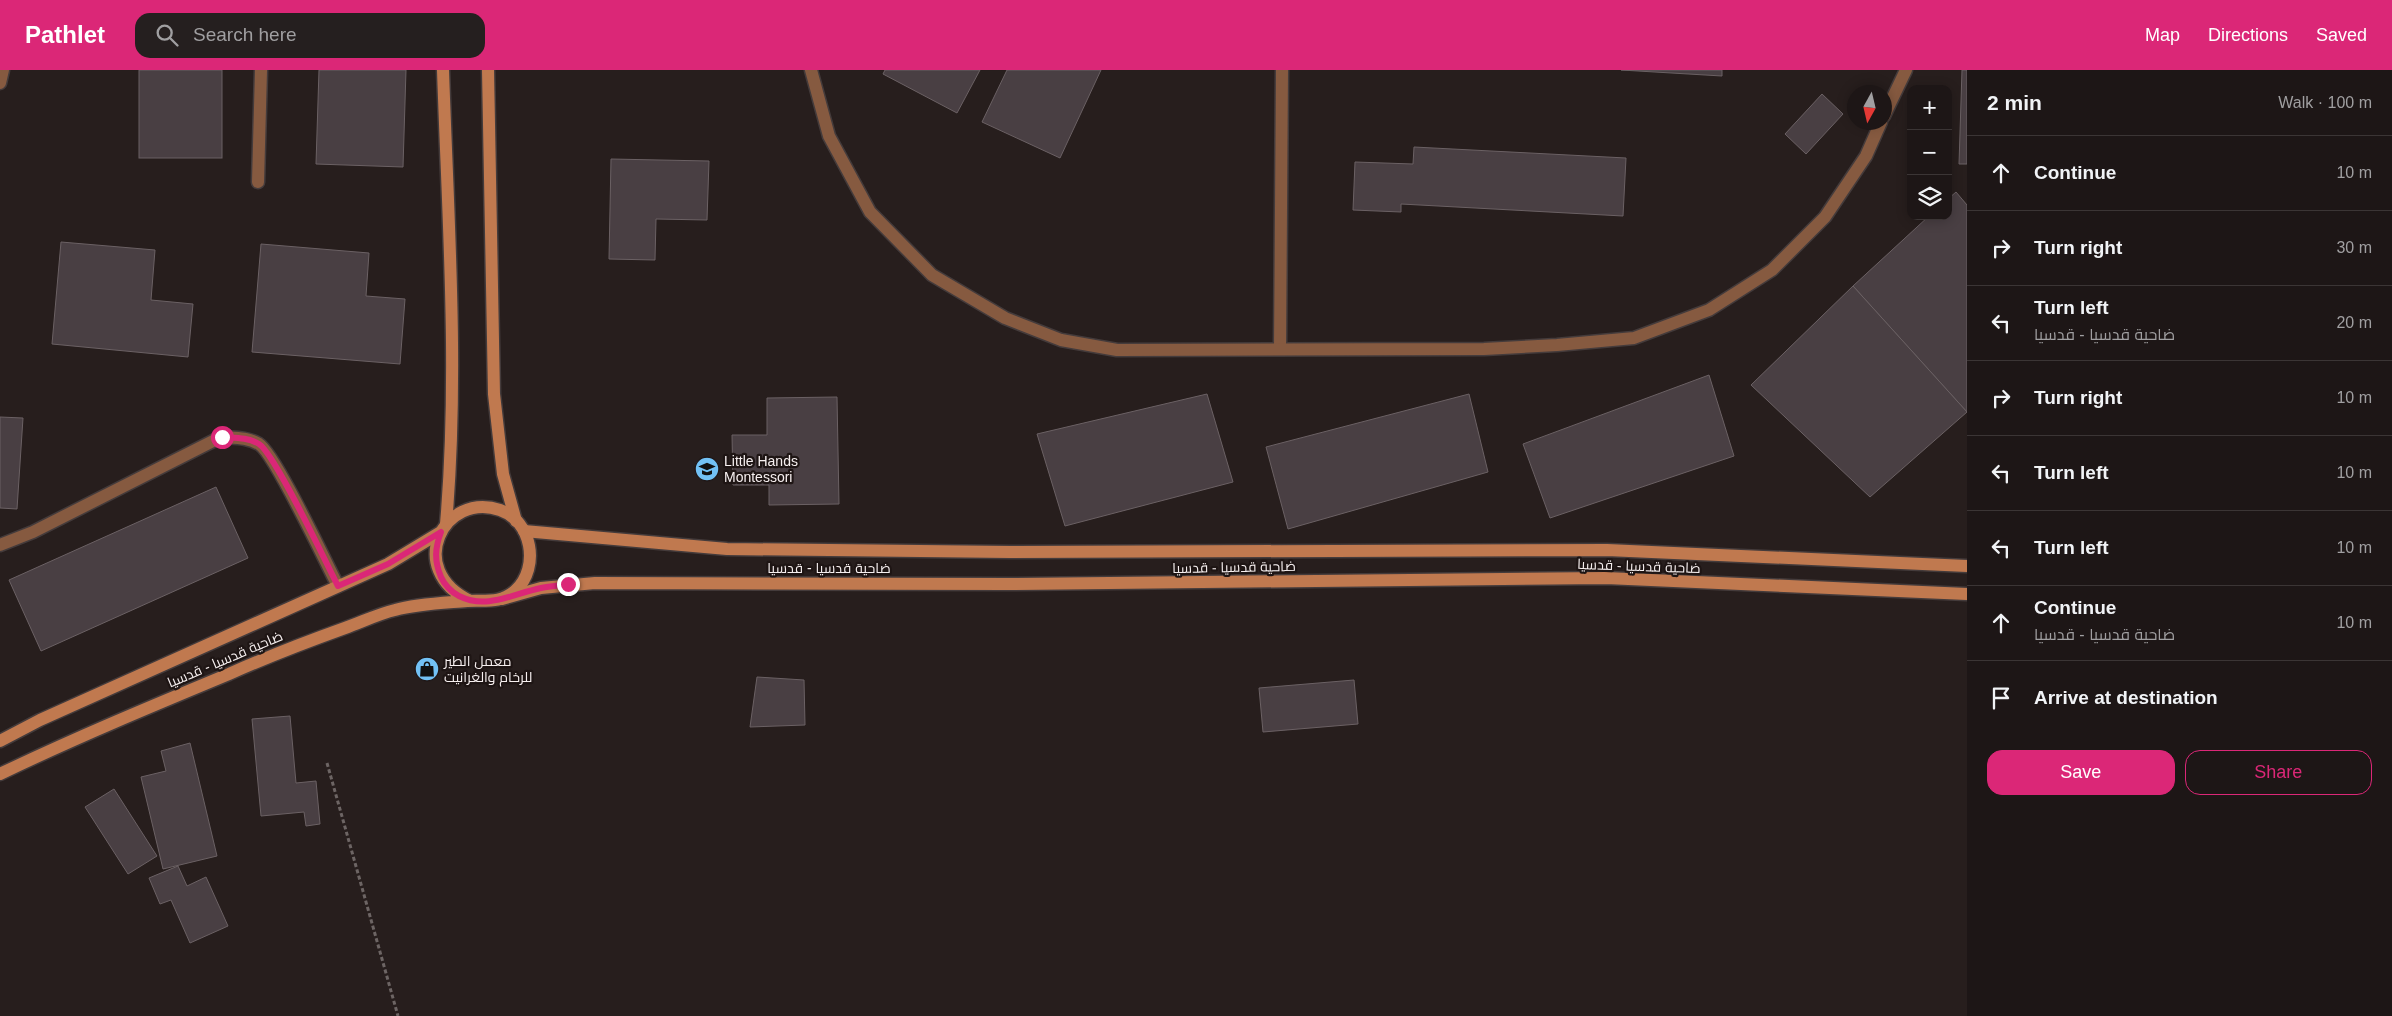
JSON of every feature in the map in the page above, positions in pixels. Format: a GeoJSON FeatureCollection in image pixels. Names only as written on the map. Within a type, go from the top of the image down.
{"type":"FeatureCollection","features":[{"type":"Feature","properties":{"kind":"main road"},"geometry":{"type":"LineString","coordinates":[[443,70],[453,350],[453,432],[444,528],[435,548],[436,565],[442,581],[454,594],[470,601],[486,603],[502,599],[516,590],[526,578],[531,562],[530,546],[520,526],[503,474],[494,394],[488,70]]}},
{"type":"Feature","properties":{"kind":"main road"},"geometry":{"type":"LineString","coordinates":[[444,528],[462,512],[480,508],[500,510],[520,526]]}},
{"type":"Feature","properties":{"kind":"main road","name":"ضاحية قدسيا - قدسيا"},"geometry":{"type":"LineString","coordinates":[[520,526],[727,549],[1000,552],[1608,550],[1967,566]]}},
{"type":"Feature","properties":{"kind":"main road","name":"ضاحية قدسيا - قدسيا"},"geometry":{"type":"LineString","coordinates":[[0,741],[40,720],[388,564],[444,528]]}},
{"type":"Feature","properties":{"kind":"main road","name":"ضاحية قدسيا - قدسيا"},"geometry":{"type":"LineString","coordinates":[[502,599],[541,588],[596,583],[1019,584],[1606,578],[1967,594]]}},
{"type":"Feature","properties":{"kind":"main road","name":"ضاحية قدسيا - قدسيا"},"geometry":{"type":"LineString","coordinates":[[0,774],[58,746],[280,652],[395,610],[470,601]]}},
{"type":"Feature","properties":{"kind":"street"},"geometry":{"type":"LineString","coordinates":[[0,83],[3,70]]}},
{"type":"Feature","properties":{"kind":"street"},"geometry":{"type":"LineString","coordinates":[[258,182],[261,70]]}},
{"type":"Feature","properties":{"kind":"street"},"geometry":{"type":"LineString","coordinates":[[811,70],[829,136],[870,212],[932,275],[1005,318],[1061,340],[1117,350],[1484,349],[1634,338],[1700,313],[1772,270],[1826,217],[1866,156],[1878,130]]}},
{"type":"Feature","properties":{"kind":"street"},"geometry":{"type":"LineString","coordinates":[[1280,349],[1282,70]]}},
{"type":"Feature","properties":{"kind":"street"},"geometry":{"type":"LineString","coordinates":[[1892,99],[1906,70]]}},
{"type":"Feature","properties":{"kind":"street"},"geometry":{"type":"LineString","coordinates":[[0,545],[32,532],[222,437],[244,438],[261,445],[280,474],[338,586]]}},
{"type":"Feature","properties":{"kind":"path"},"geometry":{"type":"LineString","coordinates":[[327,763],[398,1016]]}},
{"type":"Feature","properties":{"kind":"building"},"geometry":{"type":"Polygon","coordinates":[[[139,70],[222,70],[222,158],[139,158],[139,70]]]}},
{"type":"Feature","properties":{"kind":"building"},"geometry":{"type":"Polygon","coordinates":[[[319,70],[406,70],[403,167],[316,164],[319,70]]]}},
{"type":"Feature","properties":{"kind":"building"},"geometry":{"type":"Polygon","coordinates":[[[885,70],[980,70],[957,113],[883,74],[885,70]]]}},
{"type":"Feature","properties":{"kind":"building"},"geometry":{"type":"Polygon","coordinates":[[[1007,70],[1101,70],[1060,158],[982,122],[1007,70]]]}},
{"type":"Feature","properties":{"kind":"building"},"geometry":{"type":"Polygon","coordinates":[[[1621,70],[1722,70],[1722,76],[1621,70]]]}},
{"type":"Feature","properties":{"kind":"building"},"geometry":{"type":"Polygon","coordinates":[[[1962,70],[1967,70],[1967,164],[1959,164],[1962,70]]]}},
{"type":"Feature","properties":{"kind":"building"},"geometry":{"type":"Polygon","coordinates":[[[1822,94],[1843,114],[1806,154],[1785,134],[1822,94]]]}},
{"type":"Feature","properties":{"kind":"building"},"geometry":{"type":"Polygon","coordinates":[[[1414,147],[1626,158],[1623,216],[1401,204],[1401,212],[1353,210],[1355,162],[1413,164],[1414,147]]]}},
{"type":"Feature","properties":{"kind":"building"},"geometry":{"type":"Polygon","coordinates":[[[611,159],[709,161],[707,220],[656,219],[655,260],[609,259],[611,159]]]}},
{"type":"Feature","properties":{"kind":"building"},"geometry":{"type":"Polygon","coordinates":[[[1956,192],[1967,205],[1967,412],[1853,286],[1925,220],[1952,220],[1952,196],[1956,192]]]}},
{"type":"Feature","properties":{"kind":"building"},"geometry":{"type":"Polygon","coordinates":[[[61,242],[155,250],[151,300],[193,304],[188,357],[52,344],[61,242]]]}},
{"type":"Feature","properties":{"kind":"building"},"geometry":{"type":"Polygon","coordinates":[[[261,244],[369,253],[366,296],[405,299],[400,364],[252,352],[261,244]]]}},
{"type":"Feature","properties":{"kind":"building"},"geometry":{"type":"Polygon","coordinates":[[[1853,286],[1967,412],[1870,497],[1751,385],[1853,286]]]}},
{"type":"Feature","properties":{"kind":"building"},"geometry":{"type":"Polygon","coordinates":[[[1709,375],[1734,456],[1550,518],[1523,444],[1709,375]]]}},
{"type":"Feature","properties":{"kind":"building"},"geometry":{"type":"Polygon","coordinates":[[[1207,394],[1233,482],[1065,526],[1037,434],[1207,394]]]}},
{"type":"Feature","properties":{"kind":"building"},"geometry":{"type":"Polygon","coordinates":[[[1469,394],[1488,472],[1288,529],[1266,447],[1469,394]]]}},
{"type":"Feature","properties":{"kind":"building"},"geometry":{"type":"Polygon","coordinates":[[[837,397],[839,504],[769,505],[769,485],[733,485],[732,435],[767,435],[767,398],[837,397]]]}},
{"type":"Feature","properties":{"kind":"building"},"geometry":{"type":"Polygon","coordinates":[[[0,417],[23,418],[17,509],[0,508],[0,417]]]}},
{"type":"Feature","properties":{"kind":"building"},"geometry":{"type":"Polygon","coordinates":[[[216,487],[248,558],[41,651],[9,580],[216,487]]]}},
{"type":"Feature","properties":{"kind":"building"},"geometry":{"type":"Polygon","coordinates":[[[757,677],[804,680],[805,725],[750,727],[757,677]]]}},
{"type":"Feature","properties":{"kind":"building"},"geometry":{"type":"Polygon","coordinates":[[[1354,680],[1358,724],[1263,732],[1259,688],[1354,680]]]}},
{"type":"Feature","properties":{"kind":"building"},"geometry":{"type":"Polygon","coordinates":[[[290,716],[296,783],[316,781],[320,824],[306,826],[304,812],[261,816],[252,719],[290,716]]]}},
{"type":"Feature","properties":{"kind":"building"},"geometry":{"type":"Polygon","coordinates":[[[190,743],[217,856],[163,869],[141,777],[166,771],[161,751],[190,743]]]}},
{"type":"Feature","properties":{"kind":"building"},"geometry":{"type":"Polygon","coordinates":[[[114,789],[157,856],[128,874],[85,807],[114,789]]]}},
{"type":"Feature","properties":{"kind":"building"},"geometry":{"type":"Polygon","coordinates":[[[178,866],[187,886],[206,877],[228,926],[190,943],[171,900],[160,904],[149,878],[178,866]]]}},
{"type":"Feature","properties":{"kind":"place","name":"Little Hands Montessori"},"geometry":{"type":"Point","coordinates":[707,469]}},
{"type":"Feature","properties":{"kind":"place","name":"معمل الطير للرخام والغرانيت"},"geometry":{"type":"Point","coordinates":[427,669]}},
{"type":"Feature","properties":{"kind":"route"},"geometry":{"type":"LineString","coordinates":[[222,437],[244,438],[261,445],[280,474],[338,586],[388,564],[441,532],[435,548],[436,565],[442,581],[454,594],[470,601],[486,603],[541,588],[568,584]]}}]}
